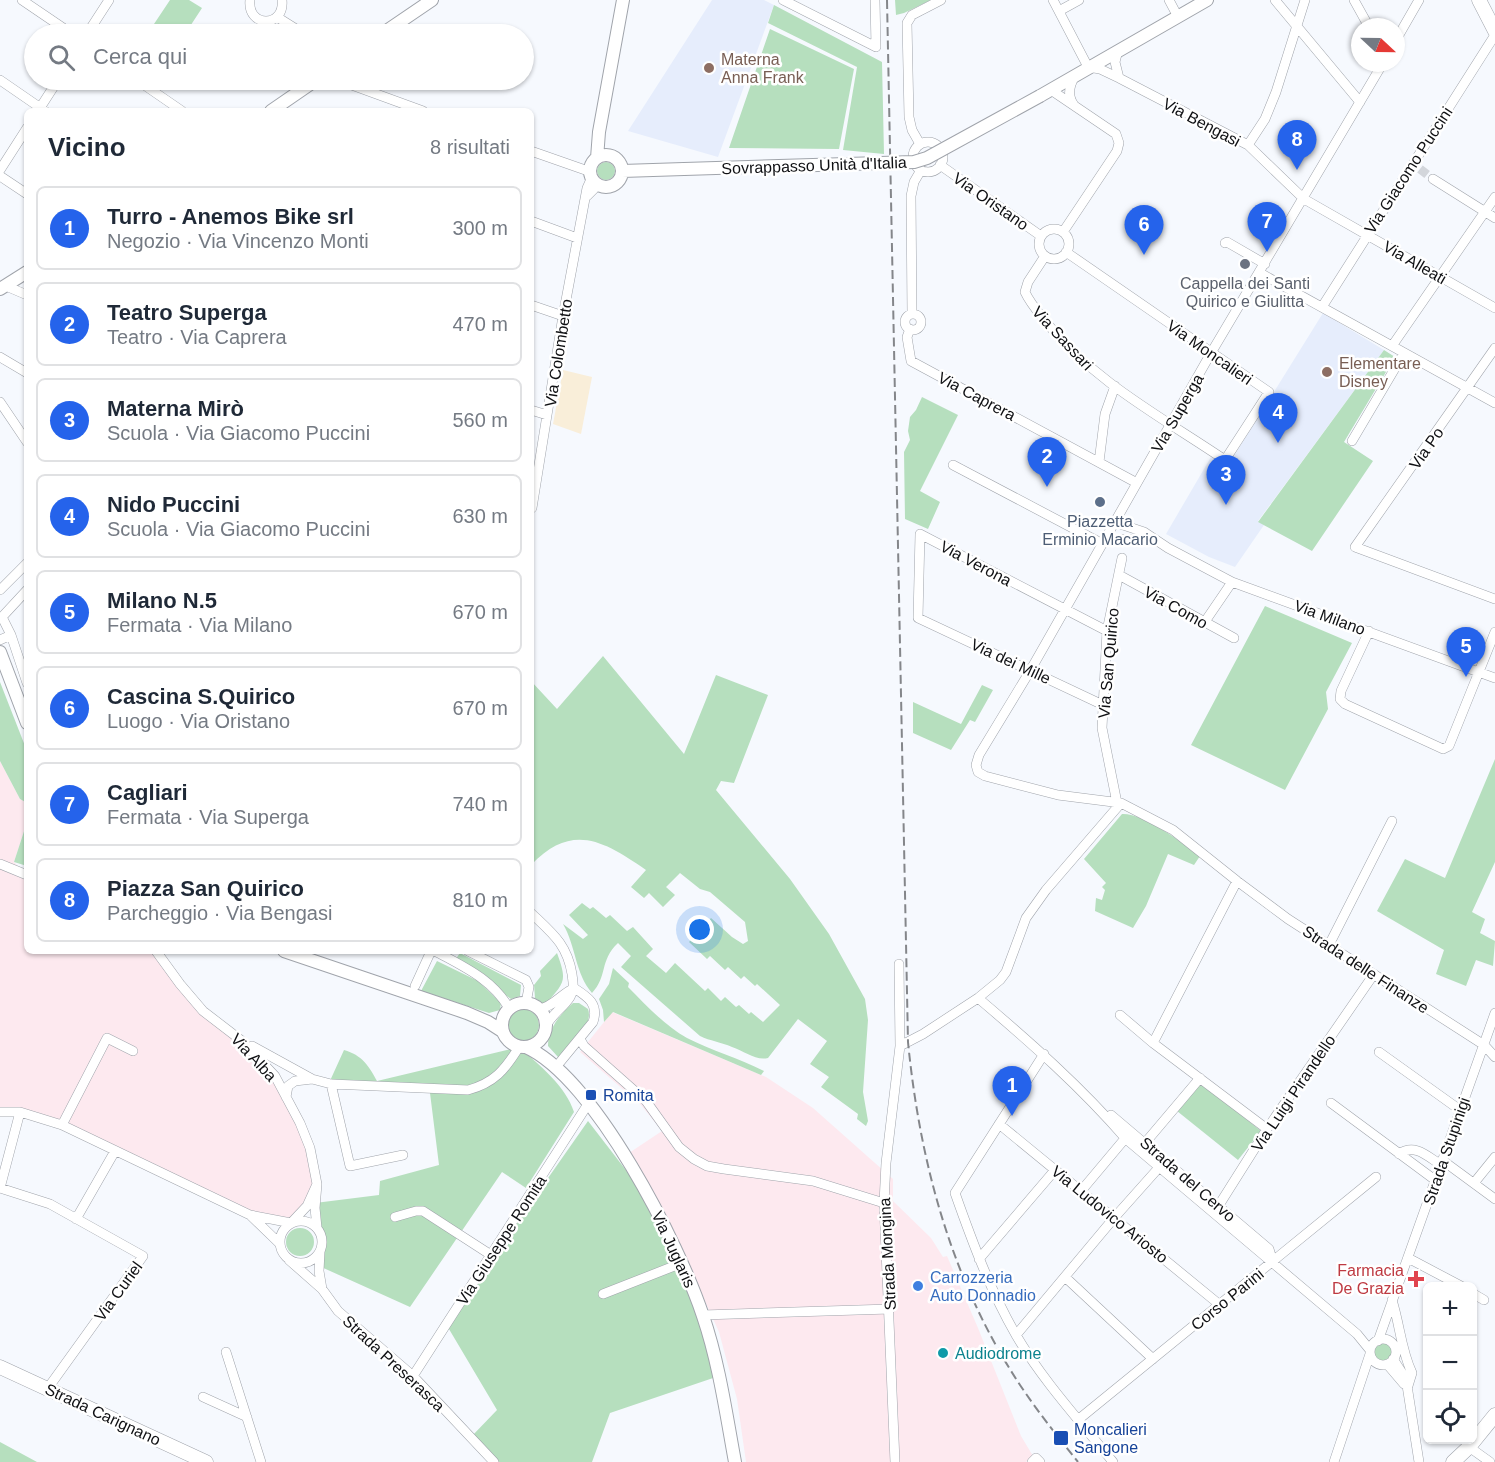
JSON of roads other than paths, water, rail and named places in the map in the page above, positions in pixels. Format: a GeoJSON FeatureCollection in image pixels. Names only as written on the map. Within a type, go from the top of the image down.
{"type":"FeatureCollection","features":[{"type":"Feature","properties":{"kind":"main road"},"geometry":{"type":"LineString","coordinates":[[1479,0],[1495,33]]}},
{"type":"Feature","properties":{"kind":"main road","name":"Strada Carignano"},"geometry":{"type":"LineString","coordinates":[[0,1367],[206,1462]]}},
{"type":"Feature","properties":{"kind":"main road"},"geometry":{"type":"LineString","coordinates":[[1453,1462],[1469,1447],[1495,1414]]}},
{"type":"Feature","properties":{"kind":"main road"},"geometry":{"type":"LineString","coordinates":[[1462,1462],[1469,1447]]}},
{"type":"Feature","properties":{"kind":"street"},"geometry":{"type":"LineString","coordinates":[[22,0],[57,24]]}},
{"type":"Feature","properties":{"kind":"street"},"geometry":{"type":"LineString","coordinates":[[93,24],[109,0]]}},
{"type":"Feature","properties":{"kind":"street"},"geometry":{"type":"LineString","coordinates":[[250,0],[250,11],[259,20],[267,21],[277,17],[281,10],[282,0]]}},
{"type":"Feature","properties":{"kind":"street"},"geometry":{"type":"LineString","coordinates":[[397,24],[432,0]]}},
{"type":"Feature","properties":{"kind":"street","name":"Via Colombetto"},"geometry":{"type":"LineString","coordinates":[[534,496],[563,316],[592,164],[597,158],[601,119],[623,0]]}},
{"type":"Feature","properties":{"kind":"street"},"geometry":{"type":"LineString","coordinates":[[783,0],[876,47],[875,0]]}},
{"type":"Feature","properties":{"kind":"street"},"geometry":{"type":"LineString","coordinates":[[920,144],[912,130],[909,117],[907,22],[912,15],[941,0]]}},
{"type":"Feature","properties":{"kind":"street"},"geometry":{"type":"LineString","coordinates":[[1053,0],[1083,70],[1072,80],[1069,91],[1071,102],[1076,107]]}},
{"type":"Feature","properties":{"kind":"street"},"geometry":{"type":"LineString","coordinates":[[1059,11],[1079,0]]}},
{"type":"Feature","properties":{"kind":"street"},"geometry":{"type":"LineString","coordinates":[[1169,0],[1178,16]]}},
{"type":"Feature","properties":{"kind":"street","name":"Sovrappasso Unità d'Italia"},"geometry":{"type":"LineString","coordinates":[[622,171],[914,162],[927,158],[1045,93],[1207,0]]}},
{"type":"Feature","properties":{"kind":"street"},"geometry":{"type":"LineString","coordinates":[[1275,0],[1360,102]]}},
{"type":"Feature","properties":{"kind":"street"},"geometry":{"type":"LineString","coordinates":[[1248,146],[1265,120],[1305,0]]}},
{"type":"Feature","properties":{"kind":"street"},"geometry":{"type":"LineString","coordinates":[[1354,0],[1364,18]]}},
{"type":"Feature","properties":{"kind":"street"},"geometry":{"type":"LineString","coordinates":[[1405,24],[1419,0]]}},
{"type":"Feature","properties":{"kind":"street"},"geometry":{"type":"LineString","coordinates":[[277,17],[288,24]]}},
{"type":"Feature","properties":{"kind":"street","name":"Via Giacomo Puccini"},"geometry":{"type":"LineString","coordinates":[[1322,307],[1367,234],[1416,167],[1495,33]]}},
{"type":"Feature","properties":{"kind":"street"},"geometry":{"type":"LineString","coordinates":[[1118,50],[1114,62],[1119,78]]}},
{"type":"Feature","properties":{"kind":"street","name":"Via Bengasi"},"geometry":{"type":"LineString","coordinates":[[1083,70],[1101,69],[1248,146],[1304,199]]}},
{"type":"Feature","properties":{"kind":"street","name":"Via Superga"},"geometry":{"type":"LineString","coordinates":[[976,765],[979,755],[1211,353],[1378,72]]}},
{"type":"Feature","properties":{"kind":"street"},"geometry":{"type":"LineString","coordinates":[[0,80],[38,108]]}},
{"type":"Feature","properties":{"kind":"street"},"geometry":{"type":"LineString","coordinates":[[42,108],[52,90]]}},
{"type":"Feature","properties":{"kind":"street"},"geometry":{"type":"LineString","coordinates":[[152,90],[178,108]]}},
{"type":"Feature","properties":{"kind":"street"},"geometry":{"type":"LineString","coordinates":[[275,108],[301,90]]}},
{"type":"Feature","properties":{"kind":"street"},"geometry":{"type":"LineString","coordinates":[[365,90],[415,108]]}},
{"type":"Feature","properties":{"kind":"street"},"geometry":{"type":"LineString","coordinates":[[1045,93],[1076,107],[1116,134],[1119,139],[1119,147],[1063,232]]}},
{"type":"Feature","properties":{"kind":"street","name":"Via Colombetto"},"geometry":{"type":"LineString","coordinates":[[601,119],[604,138],[614,157],[621,164],[622,171]]}},
{"type":"Feature","properties":{"kind":"street"},"geometry":{"type":"LineString","coordinates":[[0,170],[24,133]]}},
{"type":"Feature","properties":{"kind":"street"},"geometry":{"type":"LineString","coordinates":[[930,142],[940,148],[943,158],[940,165],[930,172],[921,170],[915,165],[914,150],[920,144],[930,142]]}},
{"type":"Feature","properties":{"kind":"street"},"geometry":{"type":"LineString","coordinates":[[534,152],[591,175],[602,186]]}},
{"type":"Feature","properties":{"kind":"street"},"geometry":{"type":"LineString","coordinates":[[597,158],[607,155],[614,157]]}},
{"type":"Feature","properties":{"kind":"street","name":"Via Oristano"},"geometry":{"type":"LineString","coordinates":[[940,165],[1041,236]]}},
{"type":"Feature","properties":{"kind":"street","name":"Via Caprera"},"geometry":{"type":"LineString","coordinates":[[921,170],[914,182],[911,196],[912,314],[906,320],[910,329],[907,337],[911,361],[1137,483]]}},
{"type":"Feature","properties":{"kind":"street"},"geometry":{"type":"LineString","coordinates":[[585,198],[596,187],[610,186],[618,182],[622,171]]}},
{"type":"Feature","properties":{"kind":"street"},"geometry":{"type":"LineString","coordinates":[[0,176],[24,192]]}},
{"type":"Feature","properties":{"kind":"street"},"geometry":{"type":"LineString","coordinates":[[1433,178],[1495,218]]}},
{"type":"Feature","properties":{"kind":"street"},"geometry":{"type":"LineString","coordinates":[[1392,346],[1495,197]]}},
{"type":"Feature","properties":{"kind":"street","name":"Via Alleati"},"geometry":{"type":"LineString","coordinates":[[1304,199],[1495,308]]}},
{"type":"Feature","properties":{"kind":"street"},"geometry":{"type":"LineString","coordinates":[[534,222],[578,238]]}},
{"type":"Feature","properties":{"kind":"street"},"geometry":{"type":"LineString","coordinates":[[1053,229],[1063,232],[1069,241],[1066,252],[1057,258],[1046,256],[1039,247],[1041,236],[1053,229]]}},
{"type":"Feature","properties":{"kind":"street"},"geometry":{"type":"LineString","coordinates":[[1225,243],[1227,242],[1322,307],[1495,403]]}},
{"type":"Feature","properties":{"kind":"street","name":"Via Moncalieri"},"geometry":{"type":"LineString","coordinates":[[1066,252],[1269,392],[1225,460],[1171,423]]}},
{"type":"Feature","properties":{"kind":"street","name":"Via Sassari"},"geometry":{"type":"LineString","coordinates":[[1046,256],[1025,287],[1027,297],[1072,352],[1096,374],[1171,423]]}},
{"type":"Feature","properties":{"kind":"street"},"geometry":{"type":"LineString","coordinates":[[3,287],[24,274]]}},
{"type":"Feature","properties":{"kind":"street"},"geometry":{"type":"LineString","coordinates":[[3,287],[24,294]]}},
{"type":"Feature","properties":{"kind":"street"},"geometry":{"type":"LineString","coordinates":[[534,306],[563,316]]}},
{"type":"Feature","properties":{"kind":"street","name":"Via Po"},"geometry":{"type":"LineString","coordinates":[[1495,348],[1355,547],[1495,599]]}},
{"type":"Feature","properties":{"kind":"street"},"geometry":{"type":"LineString","coordinates":[[1352,441],[1404,353]]}},
{"type":"Feature","properties":{"kind":"street"},"geometry":{"type":"LineString","coordinates":[[0,357],[24,371]]}},
{"type":"Feature","properties":{"kind":"street"},"geometry":{"type":"LineString","coordinates":[[1099,462],[1105,414],[1114,386]]}},
{"type":"Feature","properties":{"kind":"street"},"geometry":{"type":"LineString","coordinates":[[0,402],[24,438]]}},
{"type":"Feature","properties":{"kind":"street"},"geometry":{"type":"LineString","coordinates":[[534,411],[547,416]]}},
{"type":"Feature","properties":{"kind":"street"},"geometry":{"type":"LineString","coordinates":[[953,465],[1101,543],[1112,539],[1145,540]]}},
{"type":"Feature","properties":{"kind":"street"},"geometry":{"type":"LineString","coordinates":[[1122,508],[1124,518],[1133,529]]}},
{"type":"Feature","properties":{"kind":"street","name":"Via Milano"},"geometry":{"type":"LineString","coordinates":[[1112,526],[1144,532],[1168,548],[1232,582],[1495,678]]}},
{"type":"Feature","properties":{"kind":"street","name":"Via Milano"},"geometry":{"type":"LineString","coordinates":[[1112,526],[1168,548]]}},
{"type":"Feature","properties":{"kind":"street","name":"Via Verona"},"geometry":{"type":"LineString","coordinates":[[918,618],[920,534],[1107,632]]}},
{"type":"Feature","properties":{"kind":"street","name":"Via San Quirico"},"geometry":{"type":"LineString","coordinates":[[1119,803],[1102,728],[1107,632],[1122,558]]}},
{"type":"Feature","properties":{"kind":"street"},"geometry":{"type":"LineString","coordinates":[[0,590],[24,566]]}},
{"type":"Feature","properties":{"kind":"street","name":"Via Como"},"geometry":{"type":"LineString","coordinates":[[1119,575],[1234,638]]}},
{"type":"Feature","properties":{"kind":"street"},"geometry":{"type":"LineString","coordinates":[[1204,623],[1232,582]]}},
{"type":"Feature","properties":{"kind":"street"},"geometry":{"type":"LineString","coordinates":[[24,593],[2,618],[11,635],[24,674]]}},
{"type":"Feature","properties":{"kind":"street","name":"Via dei Mille"},"geometry":{"type":"LineString","coordinates":[[918,618],[1103,705]]}},
{"type":"Feature","properties":{"kind":"street"},"geometry":{"type":"LineString","coordinates":[[1369,631],[1341,691],[1340,699],[1345,704],[1443,749],[1449,746],[1495,632]]}},
{"type":"Feature","properties":{"kind":"street"},"geometry":{"type":"LineString","coordinates":[[0,640],[11,635]]}},
{"type":"Feature","properties":{"kind":"street"},"geometry":{"type":"LineString","coordinates":[[0,652],[24,715]]}},
{"type":"Feature","properties":{"kind":"street","name":"Strada delle Finanze"},"geometry":{"type":"LineString","coordinates":[[976,765],[978,772],[985,776],[1058,795],[1119,803],[1173,830],[1288,919],[1484,1045],[1495,1057]]}},
{"type":"Feature","properties":{"kind":"street"},"geometry":{"type":"LineString","coordinates":[[900,1046],[923,1034],[978,998],[1000,980],[1006,972],[1026,918],[1119,803]]}},
{"type":"Feature","properties":{"kind":"street"},"geometry":{"type":"LineString","coordinates":[[1329,945],[1392,821]]}},
{"type":"Feature","properties":{"kind":"street"},"geometry":{"type":"LineString","coordinates":[[0,864],[24,873]]}},
{"type":"Feature","properties":{"kind":"street"},"geometry":{"type":"LineString","coordinates":[[1153,1043],[1237,881]]}},
{"type":"Feature","properties":{"kind":"street"},"geometry":{"type":"LineString","coordinates":[[294,954],[467,1013],[502,1031],[510,1042],[522,1047],[532,1046],[544,1031],[550,1017],[569,999],[574,988],[565,948],[534,916]]}},
{"type":"Feature","properties":{"kind":"street","name":"Via Alba"},"geometry":{"type":"LineString","coordinates":[[158,954],[203,1011],[242,1041],[275,1076],[300,1123],[310,1148],[316,1170],[317,1228]]}},
{"type":"Feature","properties":{"kind":"street"},"geometry":{"type":"LineString","coordinates":[[415,986],[432,954]]}},
{"type":"Feature","properties":{"kind":"street"},"geometry":{"type":"LineString","coordinates":[[439,954],[483,978],[501,995],[507,1011]]}},
{"type":"Feature","properties":{"kind":"street"},"geometry":{"type":"LineString","coordinates":[[474,954],[526,980],[529,987],[525,1003]]}},
{"type":"Feature","properties":{"kind":"street","name":"Strada Mongina"},"geometry":{"type":"LineString","coordinates":[[895,1462],[884,1203],[886,1163],[900,1046],[899,964]]}},
{"type":"Feature","properties":{"kind":"street","name":"Via Luigi Pirandello"},"geometry":{"type":"LineString","coordinates":[[1216,1209],[1267,1129],[1374,974]]}},
{"type":"Feature","properties":{"kind":"street"},"geometry":{"type":"LineString","coordinates":[[539,1009],[551,1006],[563,994],[574,988]]}},
{"type":"Feature","properties":{"kind":"street"},"geometry":{"type":"LineString","coordinates":[[554,1065],[580,1039],[596,1014],[593,1003],[574,988]]}},
{"type":"Feature","properties":{"kind":"street","name":"Strada del Cervo"},"geometry":{"type":"LineString","coordinates":[[978,998],[1044,1054],[1129,1135],[1216,1209],[1273,1262],[1362,1339],[1376,1348],[1381,1365],[1390,1362]]}},
{"type":"Feature","properties":{"kind":"street"},"geometry":{"type":"LineString","coordinates":[[502,1031],[502,1019],[507,1011],[514,1005],[525,1003],[539,1009],[543,1014],[544,1031]]}},
{"type":"Feature","properties":{"kind":"street"},"geometry":{"type":"LineString","coordinates":[[467,1013],[507,1011]]}},
{"type":"Feature","properties":{"kind":"street","name":"Strada Stupinigi"},"geometry":{"type":"LineString","coordinates":[[1334,1462],[1364,1372],[1376,1348],[1384,1317],[1408,1258],[1495,1013]]}},
{"type":"Feature","properties":{"kind":"street"},"geometry":{"type":"LineString","coordinates":[[1120,1015],[1153,1043],[1267,1129]]}},
{"type":"Feature","properties":{"kind":"street","name":"Via Juglaris"},"geometry":{"type":"LineString","coordinates":[[544,1031],[554,1065]]}},
{"type":"Feature","properties":{"kind":"street"},"geometry":{"type":"LineString","coordinates":[[62,1125],[106,1038],[133,1051]]}},
{"type":"Feature","properties":{"kind":"street"},"geometry":{"type":"LineString","coordinates":[[580,1039],[584,1046],[646,1101],[679,1147],[694,1159],[707,1166],[813,1181],[884,1203]]}},
{"type":"Feature","properties":{"kind":"street"},"geometry":{"type":"LineString","coordinates":[[242,1041],[312,1079],[331,1084],[468,1090],[486,1086],[499,1075],[522,1047]]}},
{"type":"Feature","properties":{"kind":"street","name":"Via Juglaris"},"geometry":{"type":"LineString","coordinates":[[522,1047],[540,1054],[554,1065],[588,1104],[612,1136],[653,1204],[682,1263],[703,1316],[719,1376],[735,1462]]}},
{"type":"Feature","properties":{"kind":"street"},"geometry":{"type":"LineString","coordinates":[[1379,1052],[1460,1110]]}},
{"type":"Feature","properties":{"kind":"street"},"geometry":{"type":"LineString","coordinates":[[1044,1054],[955,1193],[979,1259],[1016,1335],[1048,1381],[1113,1462]]}},
{"type":"Feature","properties":{"kind":"street"},"geometry":{"type":"LineString","coordinates":[[275,1076],[283,1066],[289,1067]]}},
{"type":"Feature","properties":{"kind":"street"},"geometry":{"type":"LineString","coordinates":[[1145,1143],[1200,1078]]}},
{"type":"Feature","properties":{"kind":"street"},"geometry":{"type":"LineString","coordinates":[[286,1097],[288,1086],[295,1081],[312,1079]]}},
{"type":"Feature","properties":{"kind":"street"},"geometry":{"type":"LineString","coordinates":[[331,1084],[350,1166],[403,1155]]}},
{"type":"Feature","properties":{"kind":"street"},"geometry":{"type":"LineString","coordinates":[[1331,1103],[1435,1180]]}},
{"type":"Feature","properties":{"kind":"street","name":"Via Giuseppe Romita"},"geometry":{"type":"LineString","coordinates":[[413,1376],[588,1104]]}},
{"type":"Feature","properties":{"kind":"street"},"geometry":{"type":"LineString","coordinates":[[0,1112],[20,1112],[62,1125],[250,1215],[291,1222],[305,1221],[317,1228],[321,1235],[319,1271],[322,1289]]}},
{"type":"Feature","properties":{"kind":"street","name":"Via Curiel"},"geometry":{"type":"LineString","coordinates":[[20,1112],[0,1188],[50,1204],[143,1256],[48,1388]]}},
{"type":"Feature","properties":{"kind":"street","name":"Via Ludovico Ariosto"},"geometry":{"type":"LineString","coordinates":[[999,1124],[1220,1305]]}},
{"type":"Feature","properties":{"kind":"street"},"geometry":{"type":"LineString","coordinates":[[1081,1191],[1129,1135]]}},
{"type":"Feature","properties":{"kind":"street","name":"Strada del Cervo"},"geometry":{"type":"LineString","coordinates":[[1129,1135],[1145,1143],[1162,1164]]}},
{"type":"Feature","properties":{"kind":"street"},"geometry":{"type":"LineString","coordinates":[[1400,1154],[1406,1149],[1413,1148],[1442,1162],[1495,1199]]}},
{"type":"Feature","properties":{"kind":"street"},"geometry":{"type":"LineString","coordinates":[[76,1219],[115,1151]]}},
{"type":"Feature","properties":{"kind":"street"},"geometry":{"type":"LineString","coordinates":[[1474,1184],[1495,1157]]}},
{"type":"Feature","properties":{"kind":"street"},"geometry":{"type":"LineString","coordinates":[[1016,1335],[1162,1164]]}},
{"type":"Feature","properties":{"kind":"street"},"geometry":{"type":"LineString","coordinates":[[979,1259],[1055,1170]]}},
{"type":"Feature","properties":{"kind":"street","name":"Corso Parini"},"geometry":{"type":"LineString","coordinates":[[1079,1419],[1376,1177]]}},
{"type":"Feature","properties":{"kind":"street"},"geometry":{"type":"LineString","coordinates":[[317,1184],[307,1206],[285,1228],[280,1235],[279,1243],[282,1252],[289,1260],[296,1262],[310,1261],[320,1251]]}},
{"type":"Feature","properties":{"kind":"street"},"geometry":{"type":"LineString","coordinates":[[395,1217],[423,1211],[491,1255]]}},
{"type":"Feature","properties":{"kind":"street"},"geometry":{"type":"LineString","coordinates":[[250,1215],[279,1243]]}},
{"type":"Feature","properties":{"kind":"street"},"geometry":{"type":"LineString","coordinates":[[1408,1258],[1452,1282]]}},
{"type":"Feature","properties":{"kind":"street","name":"Strada Preserasca"},"geometry":{"type":"LineString","coordinates":[[289,1260],[322,1289],[338,1311],[413,1376],[494,1462]]}},
{"type":"Feature","properties":{"kind":"street"},"geometry":{"type":"LineString","coordinates":[[603,1294],[682,1263]]}},
{"type":"Feature","properties":{"kind":"street"},"geometry":{"type":"LineString","coordinates":[[1065,1277],[1153,1359]]}},
{"type":"Feature","properties":{"kind":"street"},"geometry":{"type":"LineString","coordinates":[[1477,1296],[1484,1300]]}},
{"type":"Feature","properties":{"kind":"street"},"geometry":{"type":"LineString","coordinates":[[1392,1300],[1399,1322],[1404,1358],[1412,1372],[1407,1389]]}},
{"type":"Feature","properties":{"kind":"street"},"geometry":{"type":"LineString","coordinates":[[703,1316],[890,1309]]}},
{"type":"Feature","properties":{"kind":"street"},"geometry":{"type":"LineString","coordinates":[[1376,1348],[1395,1348],[1390,1362],[1407,1389],[1418,1462]]}},
{"type":"Feature","properties":{"kind":"street"},"geometry":{"type":"LineString","coordinates":[[226,1352],[261,1462]]}},
{"type":"Feature","properties":{"kind":"street"},"geometry":{"type":"LineString","coordinates":[[203,1397],[247,1417]]}},
{"type":"Feature","properties":{"kind":"street"},"geometry":{"type":"LineString","coordinates":[[1469,1447],[1490,1462]]}},
{"type":"Feature","properties":{"kind":"tunnel"},"geometry":{"type":"LineString","coordinates":[[1420,169],[1433,179]]}},
{"type":"Feature","properties":{"kind":"railway"},"geometry":{"type":"LineString","coordinates":[[887,0],[908,1042],[913,1088],[921,1133],[943,1221],[975,1305],[1020,1385],[1078,1462]]}},
{"type":"Feature","properties":{"kind":"place","name":"Materna Anna Frank"},"geometry":{"type":"Point","coordinates":[709,68]}},
{"type":"Feature","properties":{"kind":"place","name":"Piazza San Quirico"},"geometry":{"type":"Point","coordinates":[1297,170]}},
{"type":"Feature","properties":{"kind":"place","name":"Cagliari"},"geometry":{"type":"Point","coordinates":[1267,252]}},
{"type":"Feature","properties":{"kind":"place","name":"Cascina S.Quirico"},"geometry":{"type":"Point","coordinates":[1144,255]}},
{"type":"Feature","properties":{"kind":"place","name":"Cappella dei Santi Quirico e Giulitta"},"geometry":{"type":"Point","coordinates":[1245,264]}},
{"type":"Feature","properties":{"kind":"place","name":"Elementare Disney"},"geometry":{"type":"Point","coordinates":[1327,372]}},
{"type":"Feature","properties":{"kind":"place","name":"Nido Puccini"},"geometry":{"type":"Point","coordinates":[1278,443]}},
{"type":"Feature","properties":{"kind":"place","name":"Teatro Superga"},"geometry":{"type":"Point","coordinates":[1047,487]}},
{"type":"Feature","properties":{"kind":"place","name":"Piazzetta Erminio Macario"},"geometry":{"type":"Point","coordinates":[1100,502]}},
{"type":"Feature","properties":{"kind":"place","name":"Materna Mirò"},"geometry":{"type":"Point","coordinates":[1226,505]}},
{"type":"Feature","properties":{"kind":"place","name":"Milano N.5"},"geometry":{"type":"Point","coordinates":[1466,677]}},
{"type":"Feature","properties":{"kind":"place","name":"Romita"},"geometry":{"type":"Point","coordinates":[591,1095]}},
{"type":"Feature","properties":{"kind":"place","name":"Turro - Anemos Bike srl"},"geometry":{"type":"Point","coordinates":[1012,1116]}},
{"type":"Feature","properties":{"kind":"place","name":"Farmacia De Grazia"},"geometry":{"type":"Point","coordinates":[1416,1279]}},
{"type":"Feature","properties":{"kind":"place","name":"Carrozzeria Auto Donnadio"},"geometry":{"type":"Point","coordinates":[918,1286]}},
{"type":"Feature","properties":{"kind":"place","name":"Audiodrome"},"geometry":{"type":"Point","coordinates":[943,1353]}},
{"type":"Feature","properties":{"kind":"place","name":"Moncalieri Sangone"},"geometry":{"type":"Point","coordinates":[1061,1438]}}]}
